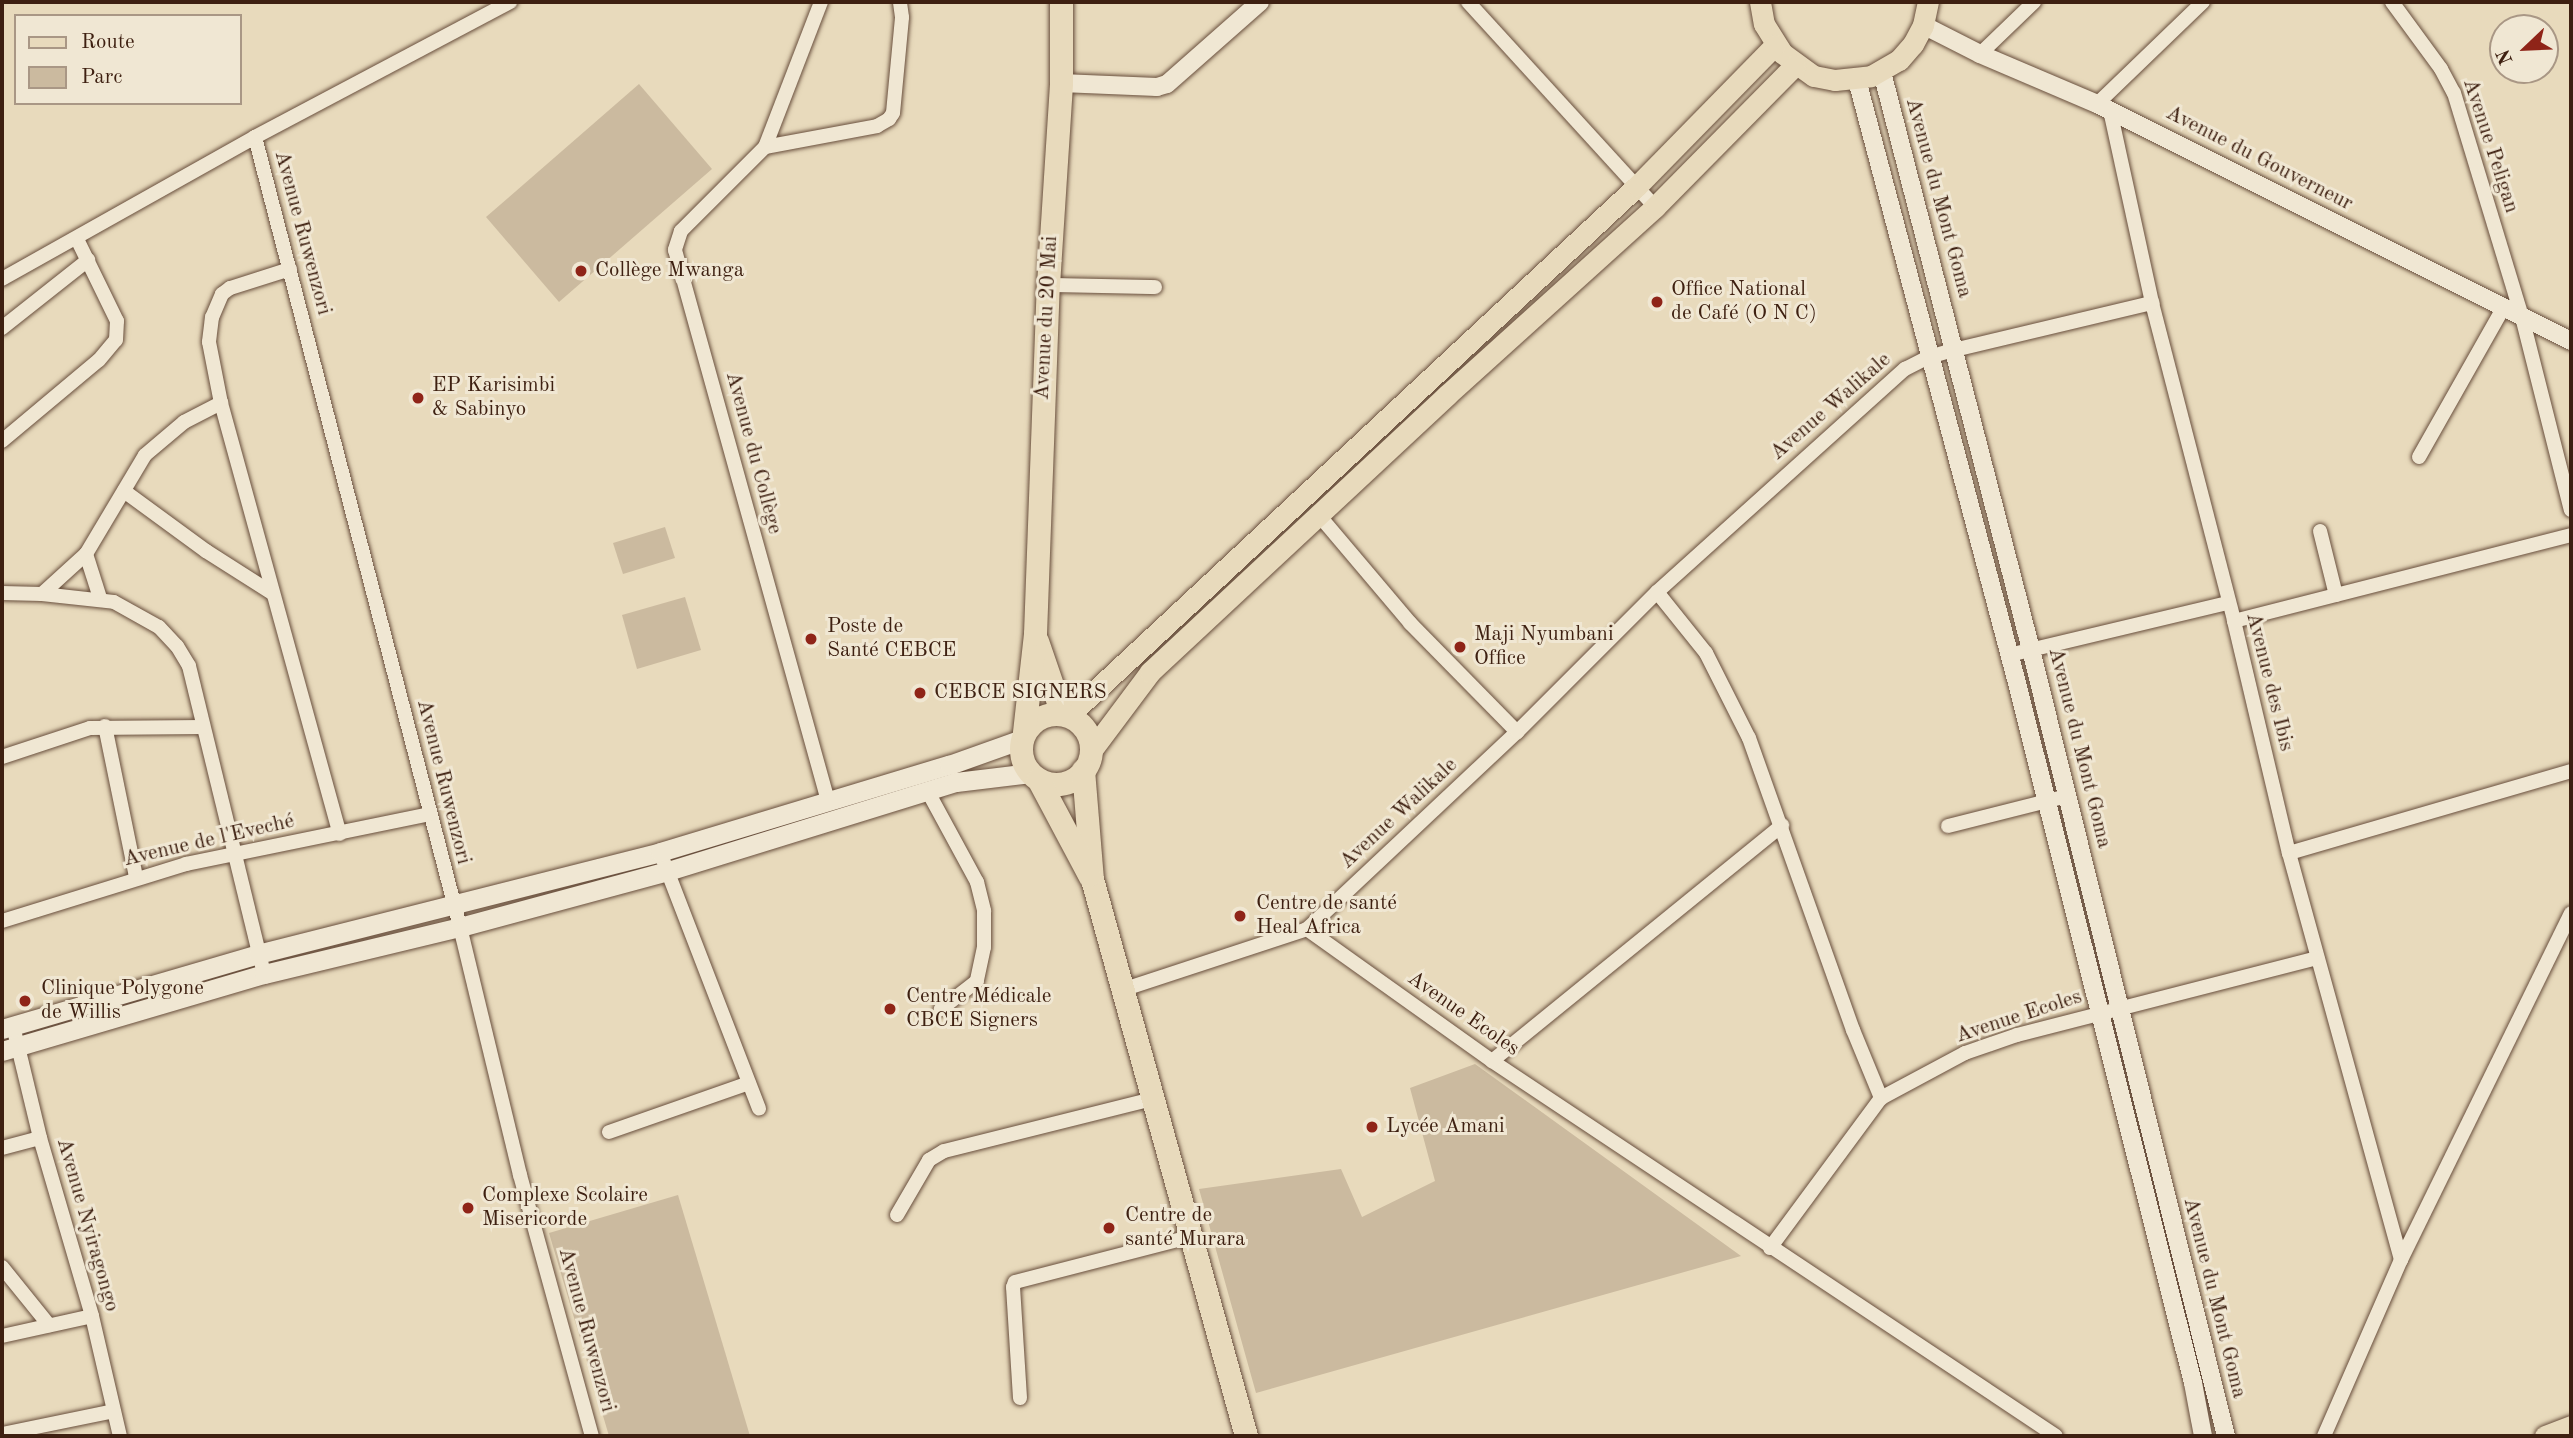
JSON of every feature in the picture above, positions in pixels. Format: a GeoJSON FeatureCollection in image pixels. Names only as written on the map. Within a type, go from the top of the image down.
{"type":"FeatureCollection","features":[{"type":"Feature","properties":{"kind":"highway","name":"Avenue du 20 Mai"},"geometry":{"type":"LineString","coordinates":[[1023,736],[1035,634],[1048,285],[1061,83],[1062,2]]}},
{"type":"Feature","properties":{"kind":"highway"},"geometry":{"type":"LineString","coordinates":[[1035,634],[1065,715],[1085,729],[1092,879],[1246,1436]]}},
{"type":"Feature","properties":{"kind":"highway"},"geometry":{"type":"LineString","coordinates":[[1065,715],[1036,719],[1023,736],[1021,757],[1092,879]]}},
{"type":"Feature","properties":{"kind":"highway"},"geometry":{"type":"LineString","coordinates":[[1034,776],[1047,783],[1067,782],[1087,761]]}},
{"type":"Feature","properties":{"kind":"main road"},"geometry":{"type":"LineString","coordinates":[[1760,2],[1764,24],[1775,45],[1795,65],[1814,76],[1835,80],[1857,80],[1882,72],[1899,60],[1913,44],[1923,25],[1928,2]]}},
{"type":"Feature","properties":{"kind":"main road"},"geometry":{"type":"LineString","coordinates":[[1065,715],[1637,186],[1775,45]]}},
{"type":"Feature","properties":{"kind":"main road"},"geometry":{"type":"LineString","coordinates":[[1087,761],[1150,672],[1318,514],[1656,206],[1795,65]]}},
{"type":"Feature","properties":{"kind":"main road"},"geometry":{"type":"LineString","coordinates":[[11,1048],[264,974],[460,927],[616,873],[660,852],[949,765],[1023,736]]}},
{"type":"Feature","properties":{"kind":"main road"},"geometry":{"type":"LineString","coordinates":[[7,1028],[258,954],[453,906],[616,873],[668,871],[956,782],[1034,776]]}},
{"type":"Feature","properties":{"kind":"main road"},"geometry":{"type":"LineString","coordinates":[[2545,1436],[2571,1426]]}},
{"type":"Feature","properties":{"kind":"street"},"geometry":{"type":"LineString","coordinates":[[2,279],[256,137],[510,2]]}},
{"type":"Feature","properties":{"kind":"street"},"geometry":{"type":"LineString","coordinates":[[765,147],[821,2]]}},
{"type":"Feature","properties":{"kind":"street"},"geometry":{"type":"LineString","coordinates":[[765,147],[877,126],[889,119],[893,113],[902,17],[900,2]]}},
{"type":"Feature","properties":{"kind":"street"},"geometry":{"type":"LineString","coordinates":[[1061,83],[1157,87],[1167,84],[1260,2]]}},
{"type":"Feature","properties":{"kind":"street"},"geometry":{"type":"LineString","coordinates":[[1468,2],[1656,206]]}},
{"type":"Feature","properties":{"kind":"street"},"geometry":{"type":"LineString","coordinates":[[1980,54],[2034,2]]}},
{"type":"Feature","properties":{"kind":"street"},"geometry":{"type":"LineString","coordinates":[[2104,107],[2203,2]]}},
{"type":"Feature","properties":{"kind":"street","name":"Avenue Peligan"},"geometry":{"type":"LineString","coordinates":[[2392,2],[2441,69],[2454,93],[2522,317],[2571,510]]}},
{"type":"Feature","properties":{"kind":"street","name":"Avenue du Gouverneur"},"geometry":{"type":"LineString","coordinates":[[1923,25],[1980,54],[2104,107],[2571,341]]}},
{"type":"Feature","properties":{"kind":"street","name":"Avenue du Mont Goma"},"geometry":{"type":"LineString","coordinates":[[1882,72],[2031,650],[2226,1436]]}},
{"type":"Feature","properties":{"kind":"street"},"geometry":{"type":"LineString","coordinates":[[1857,80],[2009,655],[2193,1383],[2203,1436]]}},
{"type":"Feature","properties":{"kind":"street","name":"Avenue des Ibis"},"geometry":{"type":"LineString","coordinates":[[2104,107],[2234,621],[2289,853],[2401,1260]]}},
{"type":"Feature","properties":{"kind":"street","name":"Avenue Ruwenzori"},"geometry":{"type":"LineString","coordinates":[[256,137],[460,927],[520,1175],[593,1436]]}},
{"type":"Feature","properties":{"kind":"street","name":"Avenue du Collège"},"geometry":{"type":"LineString","coordinates":[[765,147],[681,231],[675,250],[828,802]]}},
{"type":"Feature","properties":{"kind":"street"},"geometry":{"type":"LineString","coordinates":[[2,441],[99,360],[116,340],[117,321],[77,239]]}},
{"type":"Feature","properties":{"kind":"street"},"geometry":{"type":"LineString","coordinates":[[2,328],[88,260]]}},
{"type":"Feature","properties":{"kind":"street"},"geometry":{"type":"LineString","coordinates":[[290,269],[230,288],[216,303],[209,342],[221,403],[340,834]]}},
{"type":"Feature","properties":{"kind":"street"},"geometry":{"type":"LineString","coordinates":[[1048,285],[1155,287]]}},
{"type":"Feature","properties":{"kind":"street","name":"Avenue Walikale"},"geometry":{"type":"LineString","coordinates":[[1122,990],[1307,929],[1517,732],[1657,592],[1905,369],[1929,357],[1954,350],[2152,303]]}},
{"type":"Feature","properties":{"kind":"street"},"geometry":{"type":"LineString","coordinates":[[2419,457],[2504,307]]}},
{"type":"Feature","properties":{"kind":"street"},"geometry":{"type":"LineString","coordinates":[[42,594],[86,554],[145,455],[184,422],[221,403]]}},
{"type":"Feature","properties":{"kind":"street"},"geometry":{"type":"LineString","coordinates":[[124,491],[206,551],[272,593]]}},
{"type":"Feature","properties":{"kind":"street"},"geometry":{"type":"LineString","coordinates":[[1318,514],[1418,633],[1517,732]]}},
{"type":"Feature","properties":{"kind":"street"},"geometry":{"type":"LineString","coordinates":[[2320,531],[2336,595]]}},
{"type":"Feature","properties":{"kind":"street"},"geometry":{"type":"LineString","coordinates":[[2234,621],[2571,535]]}},
{"type":"Feature","properties":{"kind":"street"},"geometry":{"type":"LineString","coordinates":[[86,554],[100,598]]}},
{"type":"Feature","properties":{"kind":"street"},"geometry":{"type":"LineString","coordinates":[[1657,592],[1706,653],[1749,738],[1853,1030],[1881,1098]]}},
{"type":"Feature","properties":{"kind":"street"},"geometry":{"type":"LineString","coordinates":[[2,593],[100,598],[137,612],[159,627],[177,646],[189,666],[264,974]]}},
{"type":"Feature","properties":{"kind":"street"},"geometry":{"type":"LineString","coordinates":[[2009,655],[2228,603]]}},
{"type":"Feature","properties":{"kind":"street"},"geometry":{"type":"LineString","coordinates":[[105,726],[136,877]]}},
{"type":"Feature","properties":{"kind":"street"},"geometry":{"type":"LineString","coordinates":[[2,757],[90,728],[204,727]]}},
{"type":"Feature","properties":{"kind":"street"},"geometry":{"type":"LineString","coordinates":[[2289,853],[2571,771]]}},
{"type":"Feature","properties":{"kind":"street"},"geometry":{"type":"LineString","coordinates":[[927,790],[977,882],[984,911],[984,947],[977,981],[940,1009]]}},
{"type":"Feature","properties":{"kind":"street"},"geometry":{"type":"LineString","coordinates":[[1948,826],[2067,796]]}},
{"type":"Feature","properties":{"kind":"street","name":"Avenue de l'Eveché"},"geometry":{"type":"LineString","coordinates":[[2,921],[136,877],[186,864],[430,814]]}},
{"type":"Feature","properties":{"kind":"street"},"geometry":{"type":"LineString","coordinates":[[1492,1061],[1782,825]]}},
{"type":"Feature","properties":{"kind":"street"},"geometry":{"type":"LineString","coordinates":[[660,852],[759,1109]]}},
{"type":"Feature","properties":{"kind":"street"},"geometry":{"type":"LineString","coordinates":[[2069,896],[2091,890]]}},
{"type":"Feature","properties":{"kind":"street"},"geometry":{"type":"LineString","coordinates":[[2324,1436],[2401,1260],[2571,913]]}},
{"type":"Feature","properties":{"kind":"street","name":"Avenue Ecoles"},"geometry":{"type":"LineString","coordinates":[[1307,929],[1492,1061],[2056,1436]]}},
{"type":"Feature","properties":{"kind":"street","name":"Avenue Ecoles"},"geometry":{"type":"LineString","coordinates":[[1770,1248],[1881,1098],[1965,1053],[2017,1035],[2317,958]]}},
{"type":"Feature","properties":{"kind":"street","name":"Avenue Nyiragongo"},"geometry":{"type":"LineString","coordinates":[[7,1028],[92,1316],[120,1436]]}},
{"type":"Feature","properties":{"kind":"street"},"geometry":{"type":"LineString","coordinates":[[609,1132],[750,1083]]}},
{"type":"Feature","properties":{"kind":"street"},"geometry":{"type":"LineString","coordinates":[[897,1215],[929,1160],[944,1151],[1152,1099]]}},
{"type":"Feature","properties":{"kind":"street"},"geometry":{"type":"LineString","coordinates":[[2125,1119],[2146,1114]]}},
{"type":"Feature","properties":{"kind":"street"},"geometry":{"type":"LineString","coordinates":[[2,1148],[40,1138]]}},
{"type":"Feature","properties":{"kind":"street"},"geometry":{"type":"LineString","coordinates":[[1020,1398],[1013,1287],[1015,1282],[1189,1237]]}},
{"type":"Feature","properties":{"kind":"street"},"geometry":{"type":"LineString","coordinates":[[2,1267],[49,1325]]}},
{"type":"Feature","properties":{"kind":"street"},"geometry":{"type":"LineString","coordinates":[[2,1336],[92,1316]]}},
{"type":"Feature","properties":{"kind":"street"},"geometry":{"type":"LineString","coordinates":[[2,1434],[114,1411]]}},
{"type":"Feature","properties":{"kind":"green space"},"geometry":{"type":"Polygon","coordinates":[[[639,84],[712,169],[559,302],[486,217],[639,84]]]}},
{"type":"Feature","properties":{"kind":"green space"},"geometry":{"type":"Polygon","coordinates":[[[665,527],[675,558],[623,574],[613,543],[665,527]]]}},
{"type":"Feature","properties":{"kind":"green space"},"geometry":{"type":"Polygon","coordinates":[[[685,597],[701,650],[637,669],[622,615],[685,597]]]}},
{"type":"Feature","properties":{"kind":"green space","name":"Lycée Amani"},"geometry":{"type":"Polygon","coordinates":[[[1475,1064],[1741,1256],[1256,1393],[1199,1189],[1341,1169],[1362,1217],[1435,1181],[1410,1088],[1475,1064]]]}},
{"type":"Feature","properties":{"kind":"green space"},"geometry":{"type":"Polygon","coordinates":[[[678,1195],[750,1436],[609,1436],[549,1233],[678,1195]]]}},
{"type":"Feature","properties":{"kind":"place","name":"Collège Mwanga"},"geometry":{"type":"Point","coordinates":[581,271]}},
{"type":"Feature","properties":{"kind":"place","name":"Office National de Café (O N C)"},"geometry":{"type":"Point","coordinates":[1657,302]}},
{"type":"Feature","properties":{"kind":"place","name":"EP Karisimbi & Sabinyo"},"geometry":{"type":"Point","coordinates":[418,398]}},
{"type":"Feature","properties":{"kind":"place","name":"Poste de Santé CEBCE"},"geometry":{"type":"Point","coordinates":[811,639]}},
{"type":"Feature","properties":{"kind":"place","name":"Maji Nyumbani Office"},"geometry":{"type":"Point","coordinates":[1460,647]}},
{"type":"Feature","properties":{"kind":"place","name":"CEBCE SIGNERS"},"geometry":{"type":"Point","coordinates":[920,693]}},
{"type":"Feature","properties":{"kind":"place","name":"Centre de santé Heal Africa"},"geometry":{"type":"Point","coordinates":[1240,916]}},
{"type":"Feature","properties":{"kind":"place","name":"Clinique Polygone de Willis"},"geometry":{"type":"Point","coordinates":[25,1001]}},
{"type":"Feature","properties":{"kind":"place","name":"Centre Médicale CBCE Signers"},"geometry":{"type":"Point","coordinates":[890,1009]}},
{"type":"Feature","properties":{"kind":"place","name":"Lycée Amani"},"geometry":{"type":"Point","coordinates":[1372,1127]}},
{"type":"Feature","properties":{"kind":"place","name":"Complexe Scolaire Misericorde"},"geometry":{"type":"Point","coordinates":[468,1208]}},
{"type":"Feature","properties":{"kind":"place","name":"Centre de santé Murara"},"geometry":{"type":"Point","coordinates":[1109,1228]}}]}
